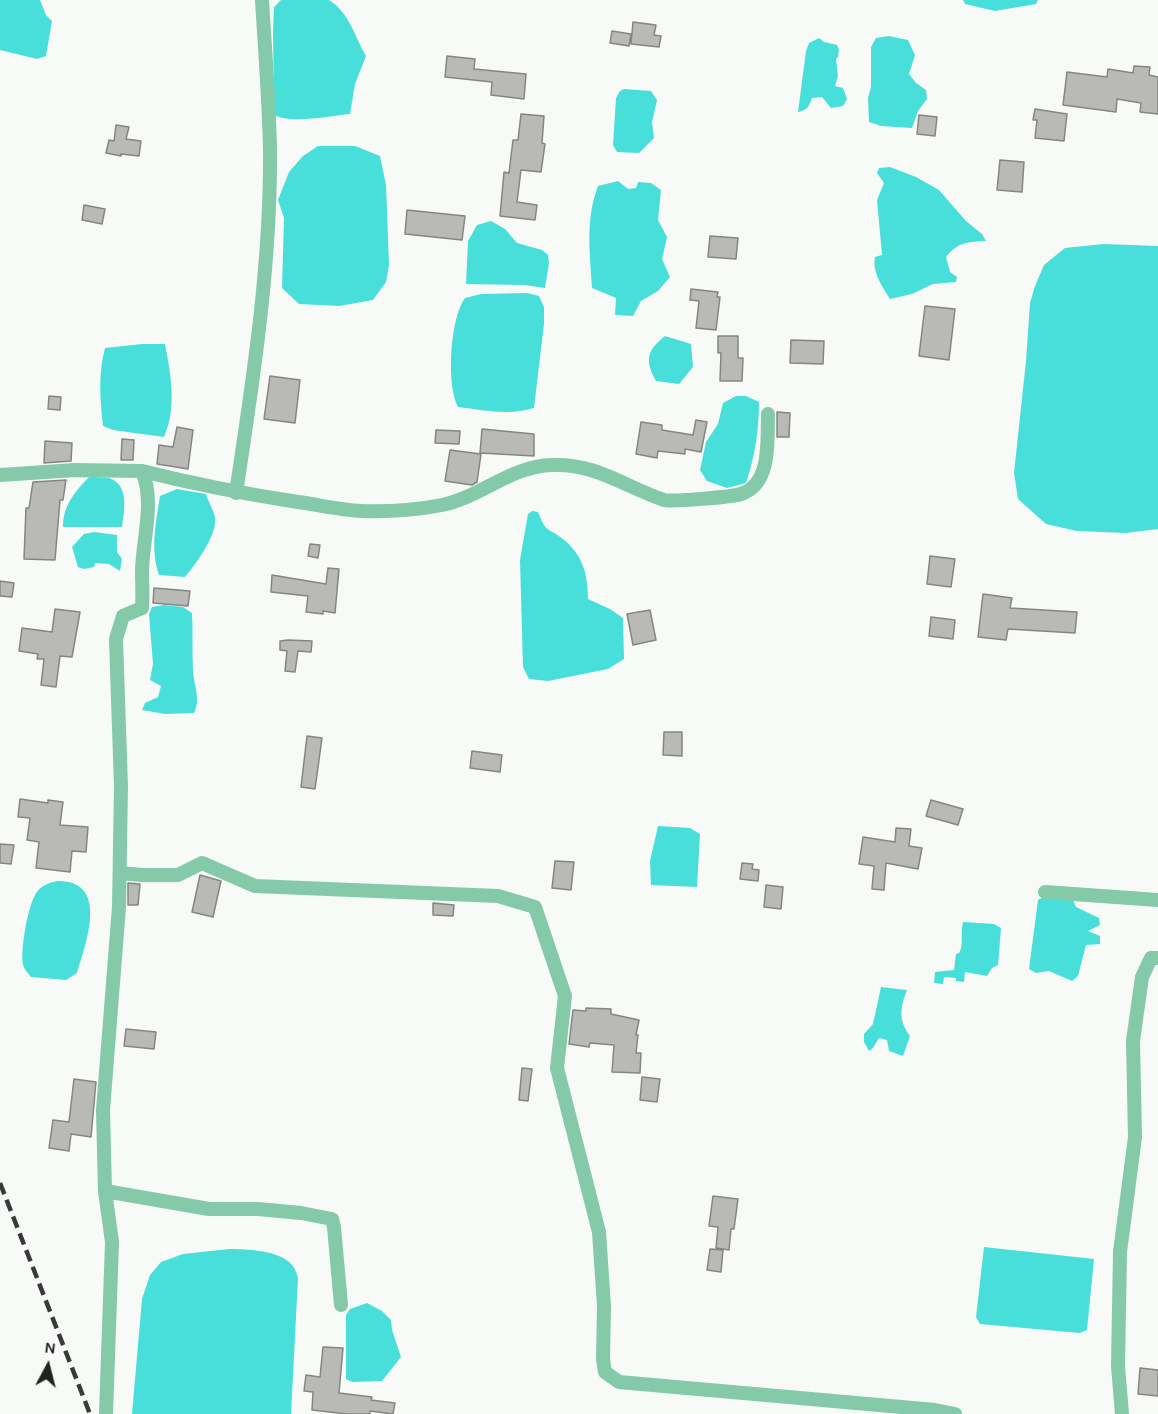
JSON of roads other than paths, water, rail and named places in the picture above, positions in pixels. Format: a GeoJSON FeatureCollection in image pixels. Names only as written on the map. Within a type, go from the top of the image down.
{"type":"FeatureCollection","features":[{"type":"Feature","properties":{"kind":"street"},"geometry":{"type":"LineString","coordinates":[[236,493],[252,385],[265,266],[270,150],[262,0]]}},
{"type":"Feature","properties":{"kind":"street"},"geometry":{"type":"LineString","coordinates":[[0,475],[75,470],[142,471],[236,493],[360,511],[444,505],[466,497],[520,470],[551,464],[567,465],[603,474],[666,501],[741,494],[757,483],[766,464],[768,414]]}},
{"type":"Feature","properties":{"kind":"street"},"geometry":{"type":"LineString","coordinates":[[106,1414],[112,1242],[105,1191],[103,1110],[120,873],[121,787],[116,639],[123,616],[142,608],[142,570],[147,518],[146,480],[142,471]]}},
{"type":"Feature","properties":{"kind":"street"},"geometry":{"type":"LineString","coordinates":[[120,873],[178,875],[202,863],[255,886],[498,896],[535,908],[565,996],[556,1068],[599,1232],[604,1306],[603,1359],[605,1372],[619,1382],[935,1410],[955,1414]]}},
{"type":"Feature","properties":{"kind":"street"},"geometry":{"type":"LineString","coordinates":[[1045,892],[1158,900]]}},
{"type":"Feature","properties":{"kind":"street"},"geometry":{"type":"LineString","coordinates":[[1122,1414],[1118,1366],[1120,1252],[1135,1137],[1133,1041],[1142,977],[1151,958],[1158,958]]}},
{"type":"Feature","properties":{"kind":"street"},"geometry":{"type":"LineString","coordinates":[[105,1191],[209,1209],[258,1209],[332,1219],[341,1305]]}},
{"type":"Feature","properties":{"kind":"water"},"geometry":{"type":"Polygon","coordinates":[[[0,0],[40,0],[46,15],[52,21],[46,56],[37,59],[0,50],[0,0]]]}},
{"type":"Feature","properties":{"kind":"water"},"geometry":{"type":"Polygon","coordinates":[[[281,0],[329,0],[347,18],[366,56],[355,84],[350,114],[301,119],[274,115],[274,7],[281,0]]]}},
{"type":"Feature","properties":{"kind":"water"},"geometry":{"type":"Polygon","coordinates":[[[963,0],[1038,0],[1036,4],[995,11],[965,4],[963,0]]]}},
{"type":"Feature","properties":{"kind":"water"},"geometry":{"type":"Polygon","coordinates":[[[889,36],[908,40],[915,55],[909,74],[926,90],[927,99],[918,111],[912,128],[881,126],[869,122],[871,47],[876,38],[889,36]]]}},
{"type":"Feature","properties":{"kind":"water"},"geometry":{"type":"Polygon","coordinates":[[[819,38],[824,42],[837,45],[839,50],[836,59],[838,76],[835,86],[843,88],[847,99],[843,106],[831,108],[822,97],[812,98],[808,107],[798,112],[806,51],[809,43],[819,38]]]}},
{"type":"Feature","properties":{"kind":"water"},"geometry":{"type":"Polygon","coordinates":[[[624,89],[651,91],[657,100],[652,122],[654,138],[639,153],[617,152],[613,145],[616,98],[624,89]]]}},
{"type":"Feature","properties":{"kind":"water"},"geometry":{"type":"Polygon","coordinates":[[[318,146],[355,146],[380,156],[386,185],[389,265],[386,282],[373,300],[339,306],[299,304],[282,288],[284,218],[278,200],[289,172],[303,156],[318,146]]]}},
{"type":"Feature","properties":{"kind":"water"},"geometry":{"type":"Polygon","coordinates":[[[890,167],[916,177],[939,190],[966,221],[982,234],[986,241],[964,244],[955,248],[946,257],[950,272],[957,277],[956,282],[933,284],[912,294],[890,299],[878,279],[874,263],[875,257],[882,255],[877,200],[884,183],[877,173],[879,168],[890,167]]]}},
{"type":"Feature","properties":{"kind":"water"},"geometry":{"type":"Polygon","coordinates":[[[618,181],[628,189],[636,188],[638,182],[651,183],[661,190],[658,220],[667,237],[662,259],[670,277],[658,291],[641,301],[633,316],[615,315],[616,298],[592,288],[589,237],[594,199],[598,186],[618,181]]]}},
{"type":"Feature","properties":{"kind":"water"},"geometry":{"type":"Polygon","coordinates":[[[491,221],[505,229],[517,243],[542,250],[548,255],[545,288],[525,285],[466,284],[468,241],[477,225],[491,221]]]}},
{"type":"Feature","properties":{"kind":"water"},"geometry":{"type":"Polygon","coordinates":[[[1103,244],[1158,246],[1158,529],[1126,533],[1077,531],[1046,524],[1018,499],[1014,473],[1030,303],[1035,286],[1044,265],[1065,248],[1103,244]]]}},
{"type":"Feature","properties":{"kind":"water"},"geometry":{"type":"Polygon","coordinates":[[[527,293],[539,296],[544,307],[534,408],[506,412],[458,407],[452,384],[451,352],[456,320],[465,298],[481,294],[527,293]]]}},
{"type":"Feature","properties":{"kind":"water"},"geometry":{"type":"Polygon","coordinates":[[[665,336],[691,344],[693,367],[679,384],[656,381],[650,368],[651,352],[665,336]]]}},
{"type":"Feature","properties":{"kind":"water"},"geometry":{"type":"Polygon","coordinates":[[[165,344],[171,379],[172,403],[164,437],[113,430],[103,426],[100,386],[105,348],[165,344]]]}},
{"type":"Feature","properties":{"kind":"water"},"geometry":{"type":"Polygon","coordinates":[[[736,396],[746,396],[759,402],[757,433],[746,483],[727,488],[707,481],[700,470],[706,442],[718,424],[723,403],[736,396]]]}},
{"type":"Feature","properties":{"kind":"water"},"geometry":{"type":"Polygon","coordinates":[[[89,477],[109,478],[120,486],[124,499],[122,527],[63,527],[68,505],[89,477]]]}},
{"type":"Feature","properties":{"kind":"water"},"geometry":{"type":"Polygon","coordinates":[[[177,489],[206,494],[215,517],[210,540],[185,577],[159,575],[155,555],[160,496],[177,489]]]}},
{"type":"Feature","properties":{"kind":"water"},"geometry":{"type":"Polygon","coordinates":[[[532,511],[538,512],[545,527],[570,545],[580,559],[587,582],[588,599],[623,618],[624,659],[608,669],[548,681],[529,679],[523,667],[520,560],[528,514],[532,511]]]}},
{"type":"Feature","properties":{"kind":"water"},"geometry":{"type":"Polygon","coordinates":[[[94,532],[117,535],[117,552],[122,559],[120,571],[109,564],[95,563],[94,567],[84,569],[78,567],[72,547],[84,534],[94,532]]]}},
{"type":"Feature","properties":{"kind":"water"},"geometry":{"type":"Polygon","coordinates":[[[164,605],[183,607],[192,613],[193,671],[197,698],[194,713],[165,714],[142,710],[145,703],[158,697],[161,686],[150,680],[153,664],[149,614],[152,607],[164,605]]]}},
{"type":"Feature","properties":{"kind":"water"},"geometry":{"type":"Polygon","coordinates":[[[658,826],[690,828],[700,834],[697,887],[651,885],[650,861],[658,826]]]}},
{"type":"Feature","properties":{"kind":"water"},"geometry":{"type":"Polygon","coordinates":[[[57,881],[73,883],[84,891],[89,902],[89,930],[85,946],[77,973],[66,980],[31,977],[22,958],[28,916],[39,890],[57,881]]]}},
{"type":"Feature","properties":{"kind":"water"},"geometry":{"type":"Polygon","coordinates":[[[1043,897],[1073,900],[1076,907],[1099,918],[1100,925],[1088,931],[1100,936],[1100,944],[1086,945],[1078,976],[1072,981],[1049,971],[1036,973],[1029,969],[1038,900],[1043,897]]]}},
{"type":"Feature","properties":{"kind":"water"},"geometry":{"type":"Polygon","coordinates":[[[963,922],[994,924],[1001,928],[998,965],[992,968],[987,976],[965,972],[964,982],[956,981],[956,978],[944,977],[943,984],[934,983],[935,972],[954,970],[956,954],[959,953],[961,947],[963,922]]]}},
{"type":"Feature","properties":{"kind":"water"},"geometry":{"type":"Polygon","coordinates":[[[881,987],[907,990],[901,1014],[903,1025],[910,1036],[903,1056],[889,1051],[887,1040],[879,1038],[869,1051],[864,1042],[864,1034],[873,1024],[881,987]]]}},
{"type":"Feature","properties":{"kind":"water"},"geometry":{"type":"Polygon","coordinates":[[[984,1247],[1094,1259],[1087,1330],[1080,1333],[980,1324],[976,1317],[984,1247]]]}},
{"type":"Feature","properties":{"kind":"water"},"geometry":{"type":"Polygon","coordinates":[[[229,1249],[262,1251],[279,1256],[292,1265],[298,1278],[291,1414],[132,1414],[142,1299],[150,1275],[161,1262],[183,1254],[229,1249]]]}},
{"type":"Feature","properties":{"kind":"water"},"geometry":{"type":"Polygon","coordinates":[[[367,1303],[382,1311],[391,1320],[401,1357],[382,1381],[352,1382],[346,1379],[346,1315],[350,1309],[367,1303]]]}},
{"type":"Feature","properties":{"kind":"railway"},"geometry":{"type":"LineString","coordinates":[[0,1183],[90,1414]]}}]}
